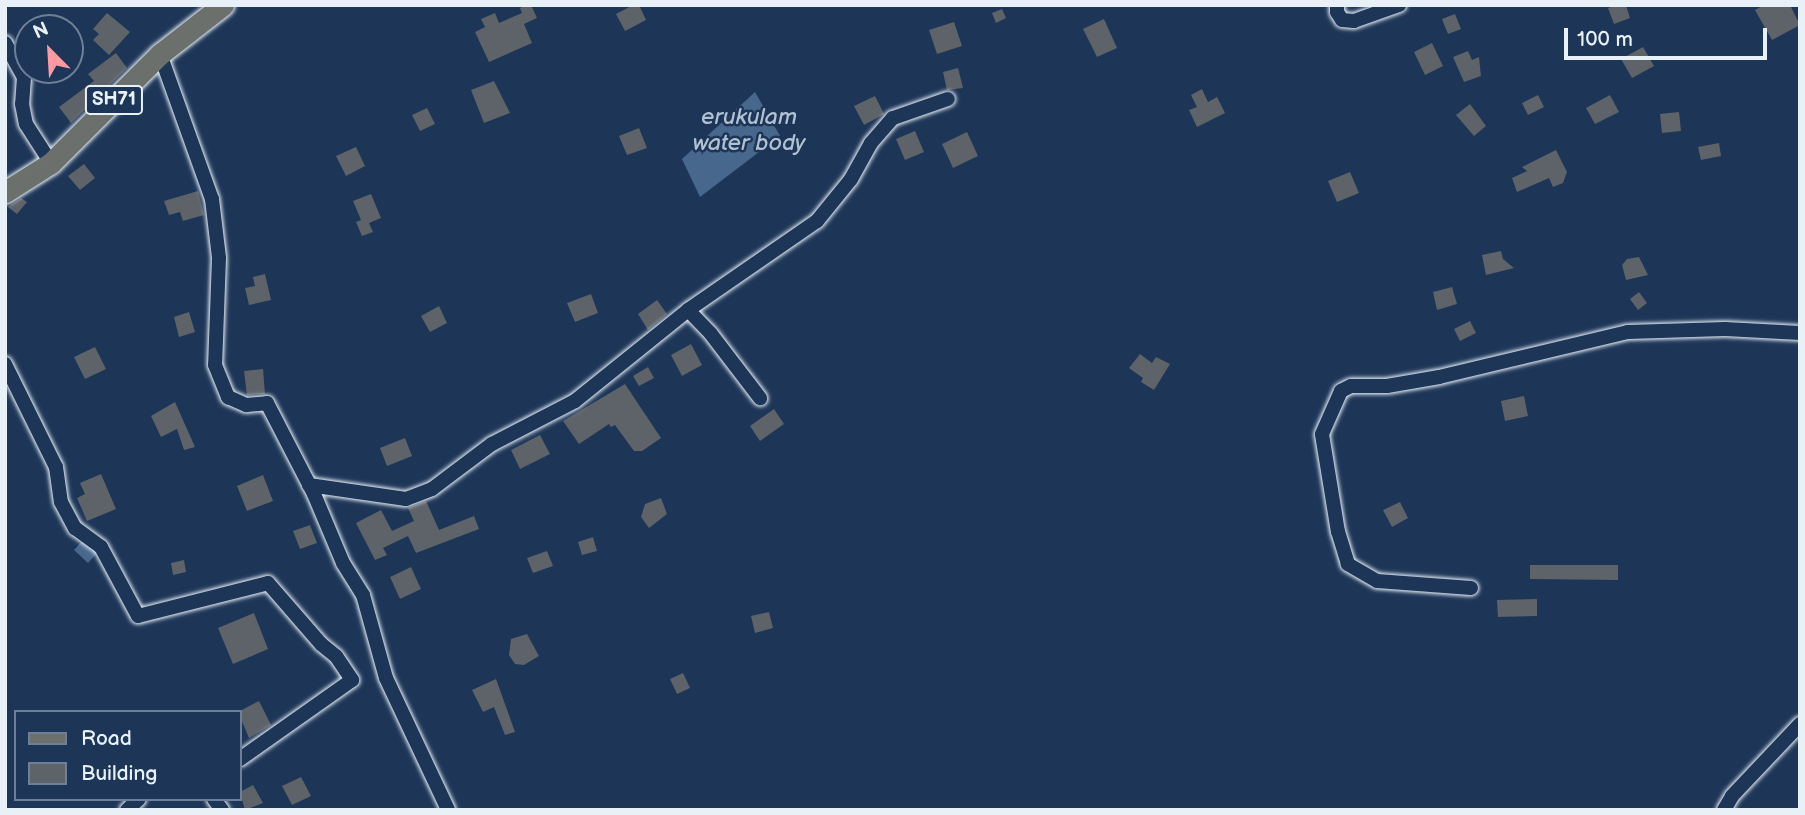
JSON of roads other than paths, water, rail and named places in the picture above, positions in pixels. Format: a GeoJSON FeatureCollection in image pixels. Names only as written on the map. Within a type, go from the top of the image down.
{"type":"FeatureCollection","features":[{"type":"Feature","properties":{"kind":"main road","name":"SH71"},"geometry":{"type":"LineString","coordinates":[[5,192],[51,163],[160,54],[223,5]]}},
{"type":"Feature","properties":{"kind":"street"},"geometry":{"type":"LineString","coordinates":[[1337,5],[1337,12],[1342,20],[1354,20],[1399,5]]}},
{"type":"Feature","properties":{"kind":"street"},"geometry":{"type":"LineString","coordinates":[[5,43],[24,76],[22,104],[26,124],[51,163]]}},
{"type":"Feature","properties":{"kind":"street"},"geometry":{"type":"LineString","coordinates":[[160,54],[212,199],[219,258],[215,365],[228,397],[246,405],[267,403],[309,485],[343,563],[363,595],[386,678],[448,810]]}},
{"type":"Feature","properties":{"kind":"street"},"geometry":{"type":"LineString","coordinates":[[309,485],[406,499],[432,489],[492,444],[575,401],[688,310],[817,221],[851,179],[871,143],[893,118],[948,99]]}},
{"type":"Feature","properties":{"kind":"street"},"geometry":{"type":"LineString","coordinates":[[688,310],[711,334],[760,398]]}},
{"type":"Feature","properties":{"kind":"street"},"geometry":{"type":"LineString","coordinates":[[1471,588],[1377,581],[1348,564],[1338,532],[1322,434],[1341,391],[1351,386],[1387,386],[1438,377],[1628,332],[1724,329],[1800,333]]}},
{"type":"Feature","properties":{"kind":"street"},"geometry":{"type":"LineString","coordinates":[[5,364],[56,467],[61,502],[75,528],[101,547],[138,616],[268,583],[321,644],[336,656],[352,680],[242,758]]}},
{"type":"Feature","properties":{"kind":"street"},"geometry":{"type":"LineString","coordinates":[[1724,810],[1732,796],[1800,724]]}},
{"type":"Feature","properties":{"kind":"water","name":"erukulam water body"},"geometry":{"type":"Polygon","coordinates":[[[755,92],[780,136],[700,197],[682,159],[755,92]]]}},
{"type":"Feature","properties":{"kind":"water"},"geometry":{"type":"Polygon","coordinates":[[[84,539],[98,552],[88,563],[74,550],[84,539]]]}}]}
